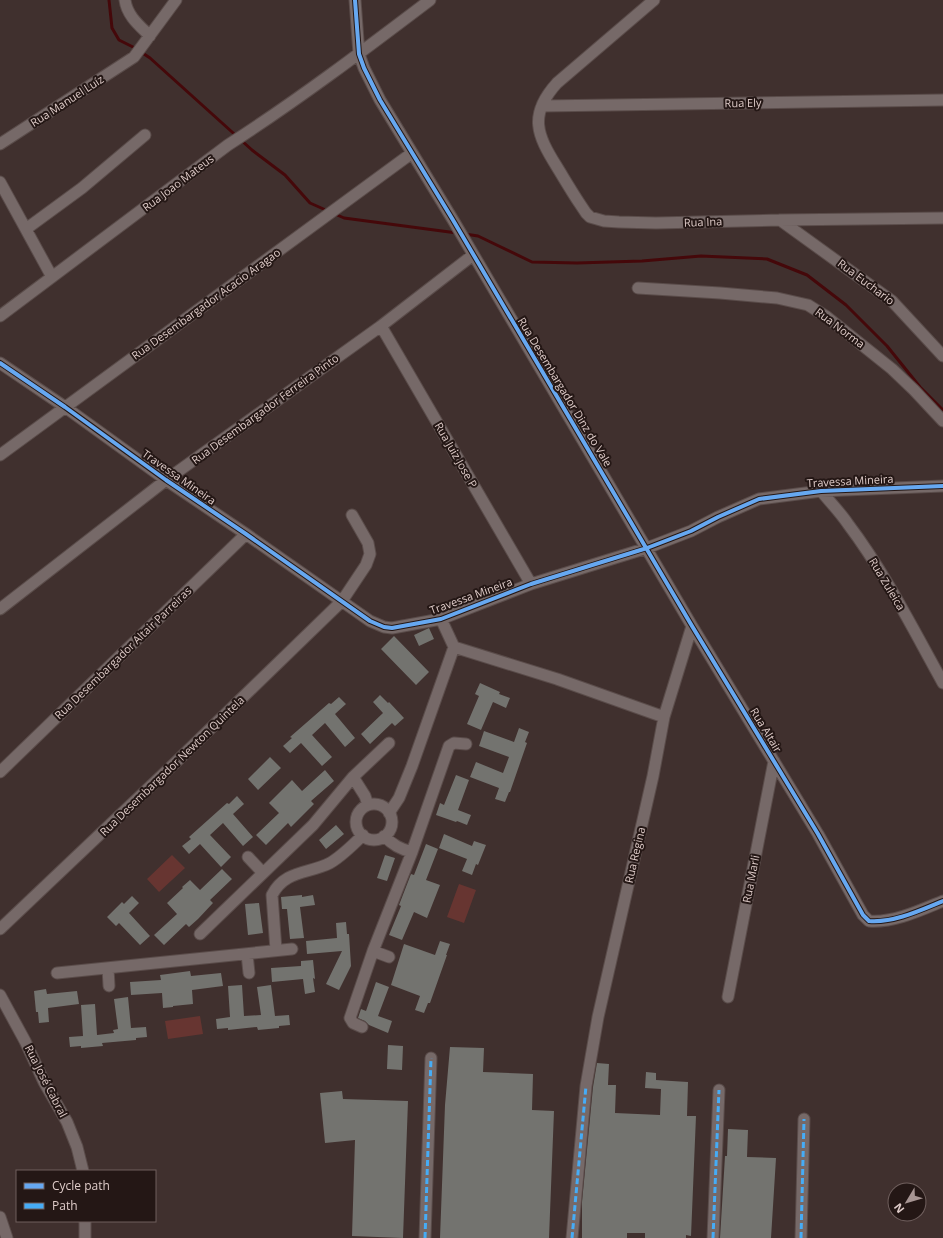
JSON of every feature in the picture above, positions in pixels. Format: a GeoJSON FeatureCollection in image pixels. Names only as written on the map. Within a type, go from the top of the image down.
{"type":"FeatureCollection","features":[{"type":"Feature","properties":{"kind":"street"},"geometry":{"type":"LineString","coordinates":[[126,0],[127,8],[132,18],[150,36],[176,0]]}},
{"type":"Feature","properties":{"kind":"street"},"geometry":{"type":"LineString","coordinates":[[355,0],[359,54],[364,68],[380,100],[412,153]]}},
{"type":"Feature","properties":{"kind":"street","name":"Rua Joao Mateus"},"geometry":{"type":"LineString","coordinates":[[0,316],[228,145],[359,54],[430,0]]}},
{"type":"Feature","properties":{"kind":"street"},"geometry":{"type":"LineString","coordinates":[[542,106],[546,96],[557,83],[654,0]]}},
{"type":"Feature","properties":{"kind":"street","name":"Rua Manuel Luíz"},"geometry":{"type":"LineString","coordinates":[[0,144],[134,57],[150,36]]}},
{"type":"Feature","properties":{"kind":"street","name":"Rua Ely"},"geometry":{"type":"LineString","coordinates":[[542,106],[943,100]]}},
{"type":"Feature","properties":{"kind":"street","name":"Rua Ina"},"geometry":{"type":"LineString","coordinates":[[542,106],[538,126],[542,143],[583,209],[590,217],[604,221],[656,223],[943,218]]}},
{"type":"Feature","properties":{"kind":"street"},"geometry":{"type":"LineString","coordinates":[[26,229],[82,188],[145,135]]}},
{"type":"Feature","properties":{"kind":"street","name":"Rua Desembargador Acacio Aragao"},"geometry":{"type":"LineString","coordinates":[[0,455],[412,153]]}},
{"type":"Feature","properties":{"kind":"street","name":"Rua Desembargador Dinz do Vale"},"geometry":{"type":"LineString","coordinates":[[412,153],[647,548]]}},
{"type":"Feature","properties":{"kind":"street"},"geometry":{"type":"LineString","coordinates":[[0,182],[52,277]]}},
{"type":"Feature","properties":{"kind":"street","name":"Rua Euchario"},"geometry":{"type":"LineString","coordinates":[[780,220],[892,301],[943,356]]}},
{"type":"Feature","properties":{"kind":"street","name":"Rua Desembargador Ferreira Pinto"},"geometry":{"type":"LineString","coordinates":[[0,609],[166,480],[381,326],[473,255]]}},
{"type":"Feature","properties":{"kind":"street","name":"Rua Norma"},"geometry":{"type":"LineString","coordinates":[[638,288],[777,298],[808,305],[827,317],[892,369],[943,421]]}},
{"type":"Feature","properties":{"kind":"street","name":"Rua Juiz Jose P"},"geometry":{"type":"LineString","coordinates":[[381,326],[531,584]]}},
{"type":"Feature","properties":{"kind":"street","name":"Travessa Mineira"},"geometry":{"type":"LineString","coordinates":[[0,363],[66,407],[166,480],[370,621],[384,627],[401,627],[440,619],[531,584],[647,548],[691,531],[724,514],[759,499],[821,491],[943,486]]}},
{"type":"Feature","properties":{"kind":"street","name":"Rua Zuleica"},"geometry":{"type":"LineString","coordinates":[[821,491],[847,522],[872,558],[943,683]]}},
{"type":"Feature","properties":{"kind":"street","name":"Rua Desembargador Newton Quintela"},"geometry":{"type":"LineString","coordinates":[[0,929],[171,767],[342,601],[366,565],[370,554],[368,543],[352,515]]}},
{"type":"Feature","properties":{"kind":"street","name":"Rua Desembargador Altair Parreiras"},"geometry":{"type":"LineString","coordinates":[[0,772],[246,534]]}},
{"type":"Feature","properties":{"kind":"street","name":"Rua Altair"},"geometry":{"type":"LineString","coordinates":[[647,548],[861,910],[869,921],[884,921],[909,915],[943,901]]}},
{"type":"Feature","properties":{"kind":"street"},"geometry":{"type":"LineString","coordinates":[[389,813],[399,798],[412,766],[454,647],[440,619]]}},
{"type":"Feature","properties":{"kind":"street","name":"Rua Regina"},"geometry":{"type":"LineString","coordinates":[[572,1238],[586,1086],[598,1017],[652,784],[664,716],[692,626]]}},
{"type":"Feature","properties":{"kind":"street"},"geometry":{"type":"LineString","coordinates":[[454,647],[556,679],[664,716]]}},
{"type":"Feature","properties":{"kind":"street"},"geometry":{"type":"LineString","coordinates":[[200,934],[313,825],[353,777],[389,743]]}},
{"type":"Feature","properties":{"kind":"street"},"geometry":{"type":"LineString","coordinates":[[362,1027],[354,1023],[350,1018],[373,951],[412,852],[449,746],[454,743],[466,744]]}},
{"type":"Feature","properties":{"kind":"street","name":"Rua Marli"},"geometry":{"type":"LineString","coordinates":[[728,997],[774,761]]}},
{"type":"Feature","properties":{"kind":"street"},"geometry":{"type":"LineString","coordinates":[[353,777],[365,796],[368,805]]}},
{"type":"Feature","properties":{"kind":"street"},"geometry":{"type":"LineString","coordinates":[[368,805],[383,806],[389,813],[392,821],[390,830],[378,839],[373,839],[363,835],[357,827],[357,816],[360,811],[368,805]]}},
{"type":"Feature","properties":{"kind":"street"},"geometry":{"type":"LineString","coordinates":[[276,950],[272,895],[276,888],[296,873],[317,868],[336,859],[363,835]]}},
{"type":"Feature","properties":{"kind":"street"},"geometry":{"type":"LineString","coordinates":[[384,836],[394,845],[412,852]]}},
{"type":"Feature","properties":{"kind":"street"},"geometry":{"type":"LineString","coordinates":[[248,857],[263,873]]}},
{"type":"Feature","properties":{"kind":"street"},"geometry":{"type":"LineString","coordinates":[[57,973],[292,949]]}},
{"type":"Feature","properties":{"kind":"street"},"geometry":{"type":"LineString","coordinates":[[373,951],[389,957]]}},
{"type":"Feature","properties":{"kind":"street"},"geometry":{"type":"LineString","coordinates":[[247,954],[249,974]]}},
{"type":"Feature","properties":{"kind":"street"},"geometry":{"type":"LineString","coordinates":[[108,968],[110,986]]}},
{"type":"Feature","properties":{"kind":"street","name":"Rua José Cabral"},"geometry":{"type":"LineString","coordinates":[[0,995],[25,1041],[44,1082],[67,1122],[77,1147],[83,1170]]}},
{"type":"Feature","properties":{"kind":"street"},"geometry":{"type":"LineString","coordinates":[[425,1238],[431,1058]]}},
{"type":"Feature","properties":{"kind":"street"},"geometry":{"type":"LineString","coordinates":[[713,1238],[719,1090]]}},
{"type":"Feature","properties":{"kind":"street"},"geometry":{"type":"LineString","coordinates":[[801,1238],[804,1119]]}},
{"type":"Feature","properties":{"kind":"street"},"geometry":{"type":"LineString","coordinates":[[0,1217],[7,1238]]}},
{"type":"Feature","properties":{"kind":"street"},"geometry":{"type":"LineString","coordinates":[[85,1222],[85,1238]]}},
{"type":"Feature","properties":{"kind":"shaded area"},"geometry":{"type":"Polygon","coordinates":[[[172,855],[185,868],[159,892],[147,879],[172,855]]]}},
{"type":"Feature","properties":{"kind":"shaded area"},"geometry":{"type":"Polygon","coordinates":[[[459,884],[476,890],[464,923],[447,917],[459,884]]]}},
{"type":"Feature","properties":{"kind":"shaded area"},"geometry":{"type":"Polygon","coordinates":[[[200,1016],[203,1034],[168,1039],[165,1021],[200,1016]]]}},
{"type":"Feature","properties":{"kind":"building"},"geometry":{"type":"Polygon","coordinates":[[[429,628],[434,639],[419,646],[414,635],[429,628]]]}},
{"type":"Feature","properties":{"kind":"building"},"geometry":{"type":"Polygon","coordinates":[[[394,636],[429,672],[416,685],[381,649],[394,636]]]}},
{"type":"Feature","properties":{"kind":"building"},"geometry":{"type":"Polygon","coordinates":[[[480,683],[500,692],[499,694],[510,698],[506,708],[493,702],[481,730],[467,724],[479,696],[475,694],[480,683]]]}},
{"type":"Feature","properties":{"kind":"building"},"geometry":{"type":"Polygon","coordinates":[[[380,695],[404,718],[395,726],[392,723],[370,744],[361,734],[383,713],[373,702],[380,695]]]}},
{"type":"Feature","properties":{"kind":"building"},"geometry":{"type":"Polygon","coordinates":[[[339,697],[346,704],[335,714],[355,738],[345,747],[325,723],[312,735],[332,757],[322,766],[301,743],[290,753],[283,746],[292,738],[290,737],[329,703],[331,704],[339,697]]]}},
{"type":"Feature","properties":{"kind":"building"},"geometry":{"type":"Polygon","coordinates":[[[519,728],[529,732],[525,742],[527,743],[505,802],[495,799],[499,788],[470,777],[476,762],[503,773],[509,757],[479,746],[484,731],[514,742],[519,728]]]}},
{"type":"Feature","properties":{"kind":"building"},"geometry":{"type":"Polygon","coordinates":[[[270,757],[281,768],[258,790],[248,779],[270,757]]]}},
{"type":"Feature","properties":{"kind":"building"},"geometry":{"type":"Polygon","coordinates":[[[325,770],[334,781],[311,801],[314,804],[291,827],[288,823],[266,845],[256,835],[279,813],[269,803],[292,780],[302,791],[325,770]]]}},
{"type":"Feature","properties":{"kind":"building"},"geometry":{"type":"Polygon","coordinates":[[[456,775],[469,780],[458,810],[471,815],[467,825],[436,815],[440,803],[444,805],[456,775]]]}},
{"type":"Feature","properties":{"kind":"building"},"geometry":{"type":"Polygon","coordinates":[[[237,796],[244,804],[233,814],[253,837],[243,846],[223,823],[210,835],[231,857],[221,867],[200,844],[189,854],[182,846],[191,839],[189,837],[237,796]]]}},
{"type":"Feature","properties":{"kind":"building"},"geometry":{"type":"Polygon","coordinates":[[[336,825],[344,834],[326,849],[319,840],[336,825]]]}},
{"type":"Feature","properties":{"kind":"building"},"geometry":{"type":"Polygon","coordinates":[[[444,834],[472,846],[474,841],[486,845],[478,865],[476,864],[472,875],[462,871],[467,859],[439,848],[444,834]]]}},
{"type":"Feature","properties":{"kind":"building"},"geometry":{"type":"Polygon","coordinates":[[[426,844],[438,849],[426,880],[440,885],[427,918],[414,912],[402,940],[389,935],[401,906],[399,905],[411,874],[414,875],[426,844]]]}},
{"type":"Feature","properties":{"kind":"building"},"geometry":{"type":"Polygon","coordinates":[[[385,855],[395,858],[387,881],[377,878],[385,855]]]}},
{"type":"Feature","properties":{"kind":"building"},"geometry":{"type":"Polygon","coordinates":[[[222,869],[232,879],[210,900],[213,903],[198,919],[189,927],[186,924],[164,945],[154,935],[177,914],[167,903],[190,880],[200,890],[222,869]]]}},
{"type":"Feature","properties":{"kind":"building"},"geometry":{"type":"Polygon","coordinates":[[[302,895],[302,897],[313,895],[315,905],[300,907],[304,938],[290,939],[287,909],[282,909],[281,897],[302,895]]]}},
{"type":"Feature","properties":{"kind":"building"},"geometry":{"type":"Polygon","coordinates":[[[132,896],[139,903],[129,913],[150,936],[140,945],[119,923],[116,926],[107,917],[122,902],[124,904],[132,896]]]}},
{"type":"Feature","properties":{"kind":"building"},"geometry":{"type":"Polygon","coordinates":[[[259,903],[263,933],[248,935],[245,904],[259,903]]]}},
{"type":"Feature","properties":{"kind":"building"},"geometry":{"type":"Polygon","coordinates":[[[346,922],[347,934],[349,934],[351,966],[339,990],[326,984],[342,951],[307,954],[306,941],[337,938],[336,923],[346,922]]]}},
{"type":"Feature","properties":{"kind":"building"},"geometry":{"type":"Polygon","coordinates":[[[440,941],[450,944],[430,1003],[428,1003],[424,1013],[415,1010],[420,996],[391,985],[404,944],[435,955],[440,941]]]}},
{"type":"Feature","properties":{"kind":"building"},"geometry":{"type":"Polygon","coordinates":[[[313,960],[315,992],[305,994],[303,979],[272,982],[271,968],[301,966],[301,961],[313,960]]]}},
{"type":"Feature","properties":{"kind":"building"},"geometry":{"type":"Polygon","coordinates":[[[190,971],[191,976],[221,973],[223,986],[192,990],[193,1004],[163,1008],[162,993],[131,995],[130,982],[161,980],[160,975],[190,971]]]}},
{"type":"Feature","properties":{"kind":"building"},"geometry":{"type":"Polygon","coordinates":[[[376,982],[389,987],[378,1016],[392,1021],[388,1033],[369,1025],[365,1021],[358,1018],[361,1009],[366,1011],[376,982]]]}},
{"type":"Feature","properties":{"kind":"building"},"geometry":{"type":"Polygon","coordinates":[[[242,985],[244,1016],[261,1015],[257,987],[271,985],[275,1016],[289,1015],[290,1025],[279,1026],[279,1028],[258,1030],[257,1027],[228,1030],[228,1028],[217,1029],[216,1019],[230,1017],[228,986],[242,985]]]}},
{"type":"Feature","properties":{"kind":"building"},"geometry":{"type":"Polygon","coordinates":[[[46,989],[47,994],[77,991],[79,1004],[48,1008],[49,1022],[39,1023],[38,1012],[36,1012],[34,991],[46,989]]]}},
{"type":"Feature","properties":{"kind":"building"},"geometry":{"type":"Polygon","coordinates":[[[128,997],[131,1028],[146,1027],[147,1037],[136,1038],[136,1040],[102,1043],[103,1046],[81,1048],[81,1046],[70,1047],[69,1037],[83,1036],[81,1005],[95,1004],[97,1035],[114,1033],[113,1030],[118,1029],[114,999],[128,997]]]}},
{"type":"Feature","properties":{"kind":"building"},"geometry":{"type":"Polygon","coordinates":[[[388,1045],[403,1046],[402,1070],[387,1069],[388,1045]]]}},
{"type":"Feature","properties":{"kind":"building"},"geometry":{"type":"Polygon","coordinates":[[[450,1047],[484,1048],[483,1072],[533,1074],[532,1110],[554,1111],[549,1238],[440,1238],[445,1105],[450,1047]]]}},
{"type":"Feature","properties":{"kind":"building"},"geometry":{"type":"Polygon","coordinates":[[[597,1063],[609,1064],[608,1085],[616,1085],[615,1113],[660,1115],[661,1089],[645,1088],[646,1072],[656,1073],[656,1080],[688,1082],[687,1116],[696,1116],[691,1236],[686,1235],[686,1238],[645,1238],[645,1233],[627,1233],[627,1238],[582,1238],[582,1202],[593,1087],[597,1063]]]}},
{"type":"Feature","properties":{"kind":"building"},"geometry":{"type":"Polygon","coordinates":[[[342,1091],[343,1099],[408,1101],[403,1238],[352,1236],[355,1140],[325,1143],[320,1093],[342,1091]]]}},
{"type":"Feature","properties":{"kind":"building"},"geometry":{"type":"Polygon","coordinates":[[[728,1129],[748,1130],[747,1157],[776,1158],[771,1238],[720,1238],[728,1129]]]}},
{"type":"Feature","properties":{"kind":"waterway"},"geometry":{"type":"LineString","coordinates":[[109,0],[112,28],[119,40],[137,49]]}},
{"type":"Feature","properties":{"kind":"waterway"},"geometry":{"type":"LineString","coordinates":[[141,52],[150,58],[252,150],[285,175],[310,203],[328,211]]}},
{"type":"Feature","properties":{"kind":"waterway"},"geometry":{"type":"LineString","coordinates":[[335,214],[344,218],[457,233]]}},
{"type":"Feature","properties":{"kind":"waterway"},"geometry":{"type":"LineString","coordinates":[[465,234],[478,236],[532,262],[577,263],[642,261],[701,256],[767,259],[807,275],[846,305],[887,346],[920,387],[943,410]]}},
{"type":"Feature","properties":{"kind":"marked path"},"geometry":{"type":"LineString","coordinates":[[425,1238],[431,1058]]}},
{"type":"Feature","properties":{"kind":"marked path"},"geometry":{"type":"LineString","coordinates":[[572,1238],[586,1086]]}},
{"type":"Feature","properties":{"kind":"marked path"},"geometry":{"type":"LineString","coordinates":[[713,1238],[719,1090]]}},
{"type":"Feature","properties":{"kind":"marked path"},"geometry":{"type":"LineString","coordinates":[[801,1238],[804,1119]]}},
{"type":"Feature","properties":{"kind":"cycle path"},"geometry":{"type":"LineString","coordinates":[[355,0],[359,54],[364,68],[380,100],[453,220],[692,626],[818,834],[863,915],[869,921],[888,920],[917,912],[943,901]]}},
{"type":"Feature","properties":{"kind":"cycle path"},"geometry":{"type":"LineString","coordinates":[[0,363],[370,621],[384,627],[392,628],[441,619],[531,584],[647,548],[691,531],[759,499],[821,491],[943,486]]}}]}
